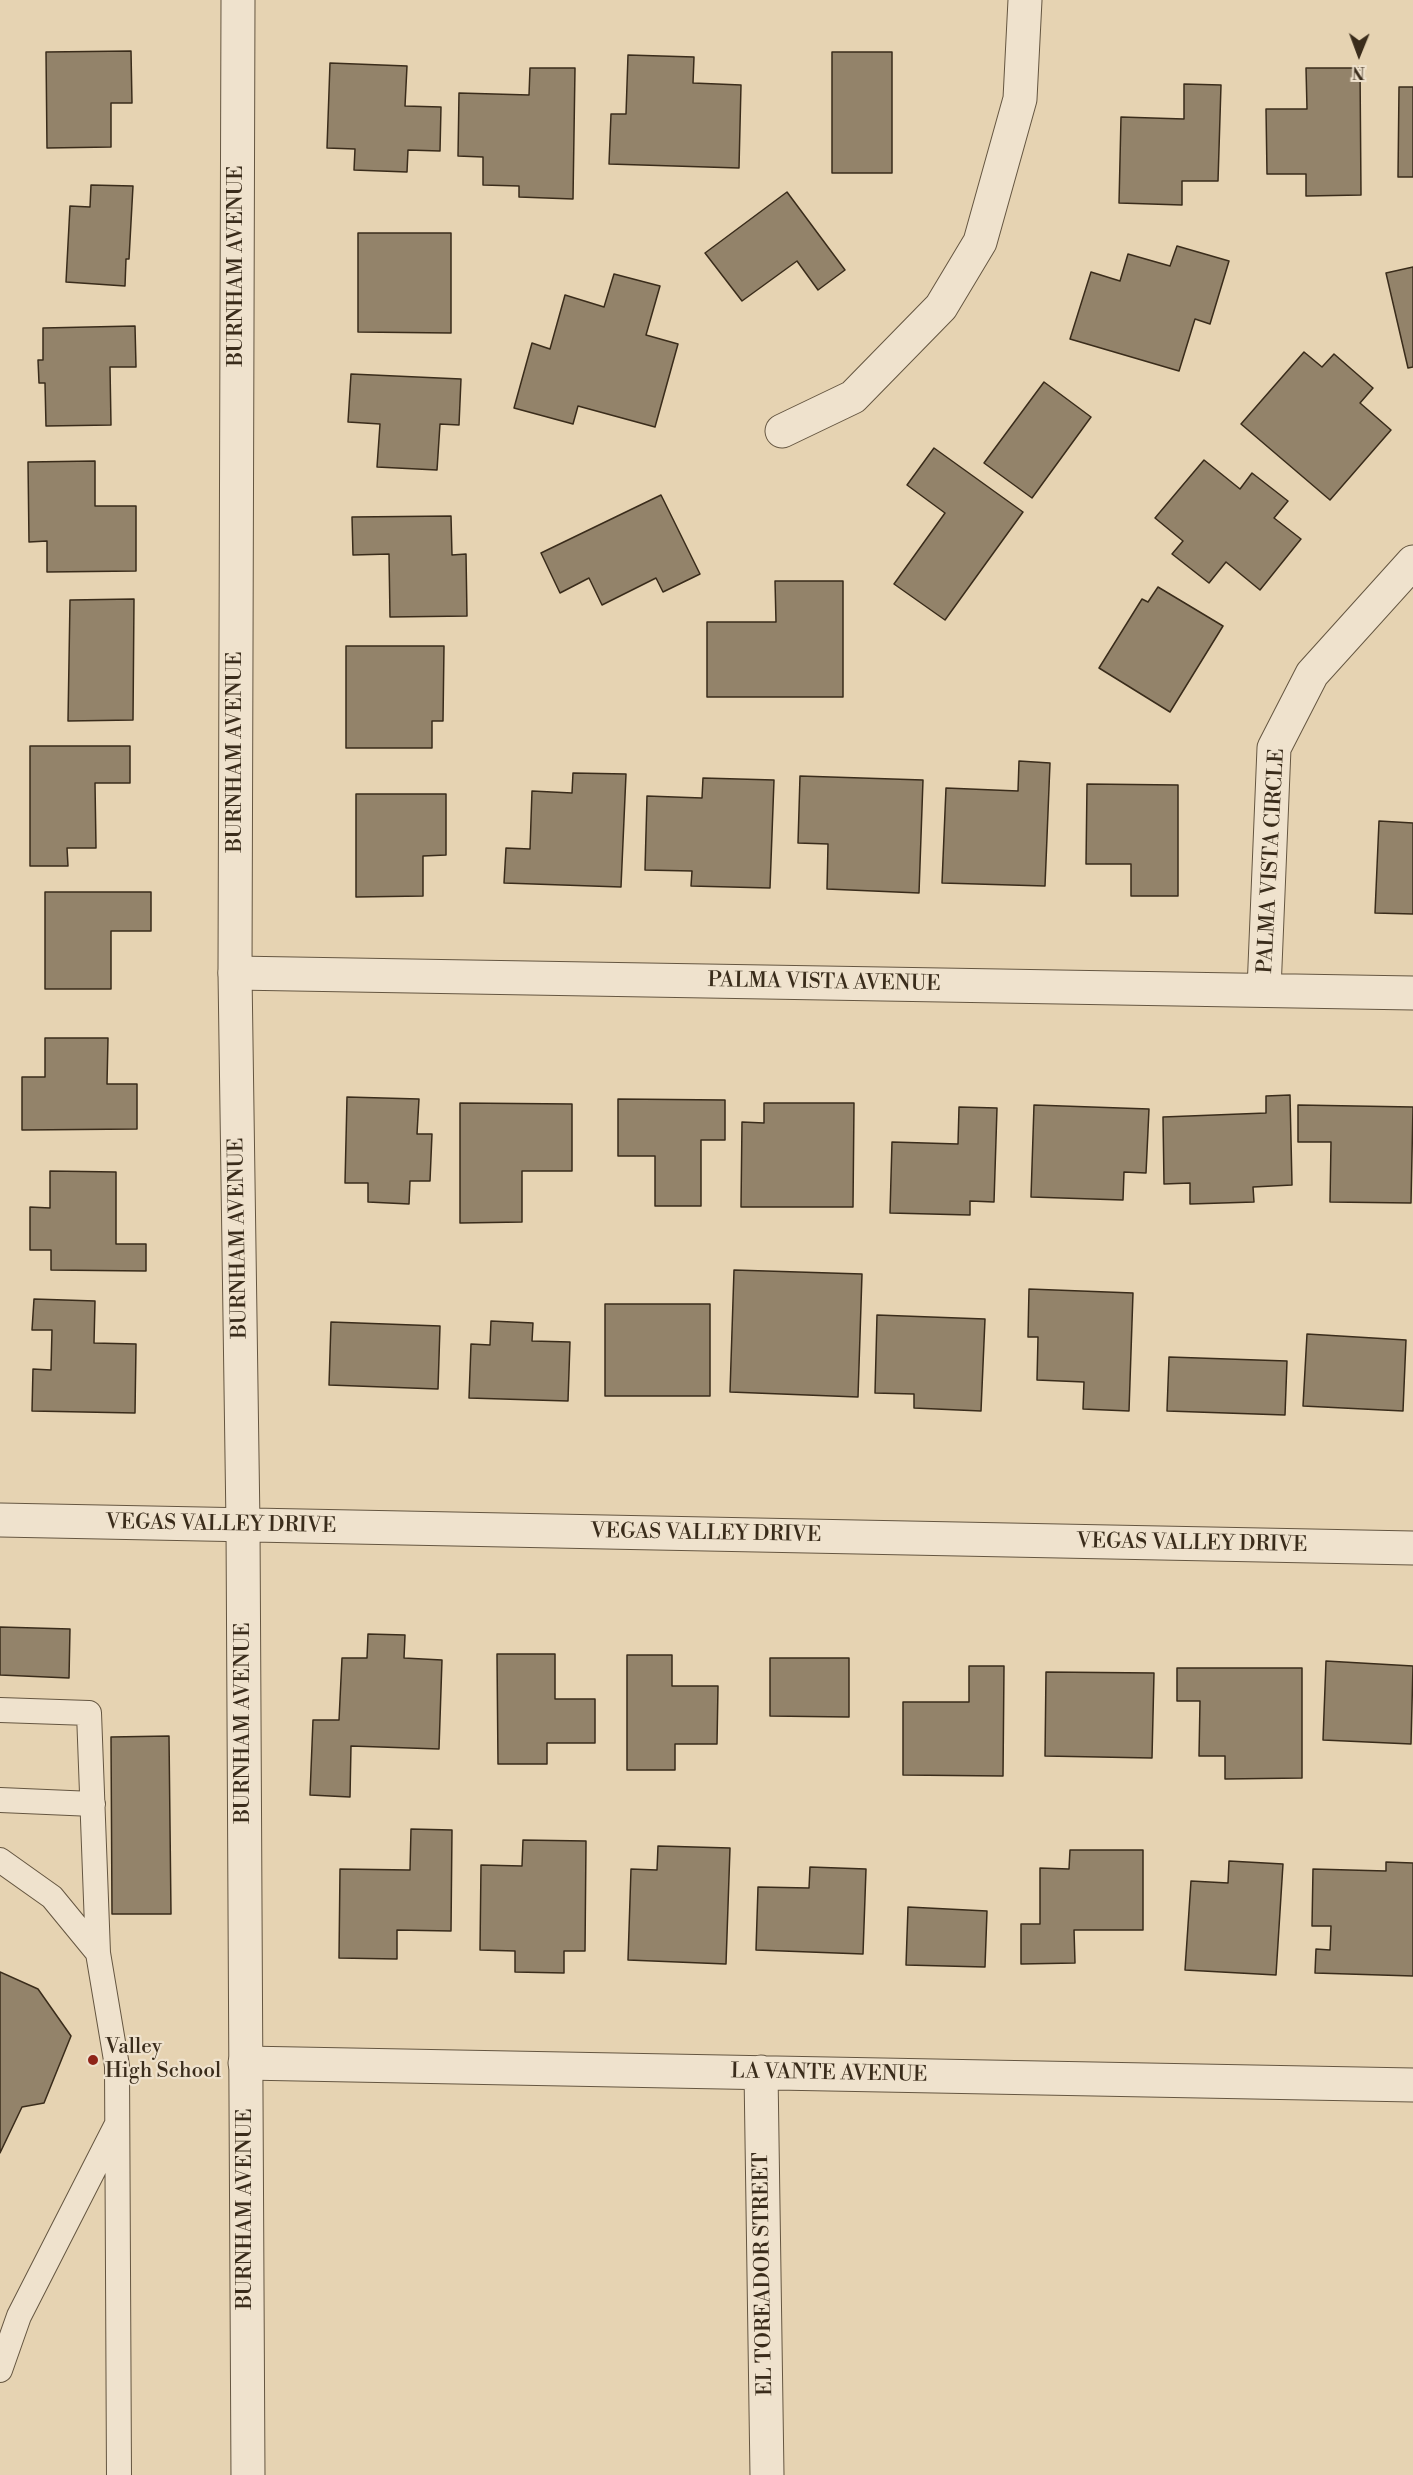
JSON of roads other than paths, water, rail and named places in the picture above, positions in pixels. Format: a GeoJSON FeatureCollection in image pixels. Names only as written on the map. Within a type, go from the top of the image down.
{"type":"FeatureCollection","features":[{"type":"Feature","properties":{"kind":"street","name":"BURNHAM AVENUE"},"geometry":{"type":"LineString","coordinates":[[238,0],[235,973],[243,1525],[248,2475]]}},
{"type":"Feature","properties":{"kind":"street"},"geometry":{"type":"LineString","coordinates":[[782,431],[853,397],[941,307],[980,242],[1020,99],[1025,0]]}},
{"type":"Feature","properties":{"kind":"street","name":"PALMA VISTA CIRCLE"},"geometry":{"type":"LineString","coordinates":[[1264,990],[1274,748],[1312,674],[1413,562]]}},
{"type":"Feature","properties":{"kind":"street","name":"PALMA VISTA AVENUE"},"geometry":{"type":"LineString","coordinates":[[235,973],[1413,993]]}},
{"type":"Feature","properties":{"kind":"street","name":"VEGAS VALLEY DRIVE"},"geometry":{"type":"LineString","coordinates":[[0,1520],[1413,1548]]}},
{"type":"Feature","properties":{"kind":"street","name":"LA VANTE AVENUE"},"geometry":{"type":"LineString","coordinates":[[245,2063],[1413,2085]]}},
{"type":"Feature","properties":{"kind":"street","name":"EL TOREADOR STREET"},"geometry":{"type":"LineString","coordinates":[[761,2072],[767,2475]]}},
{"type":"Feature","properties":{"kind":"lane"},"geometry":{"type":"LineString","coordinates":[[0,1710],[89,1713],[98,1953],[117,2066],[119,2475]]}},
{"type":"Feature","properties":{"kind":"lane"},"geometry":{"type":"LineString","coordinates":[[0,1800],[93,1804]]}},
{"type":"Feature","properties":{"kind":"lane"},"geometry":{"type":"LineString","coordinates":[[0,1860],[52,1897],[98,1953]]}},
{"type":"Feature","properties":{"kind":"lane"},"geometry":{"type":"LineString","coordinates":[[0,2370],[19,2316],[117,2123]]}},
{"type":"Feature","properties":{"kind":"place","name":"Valley High School"},"geometry":{"type":"Point","coordinates":[93,2060]}}]}
